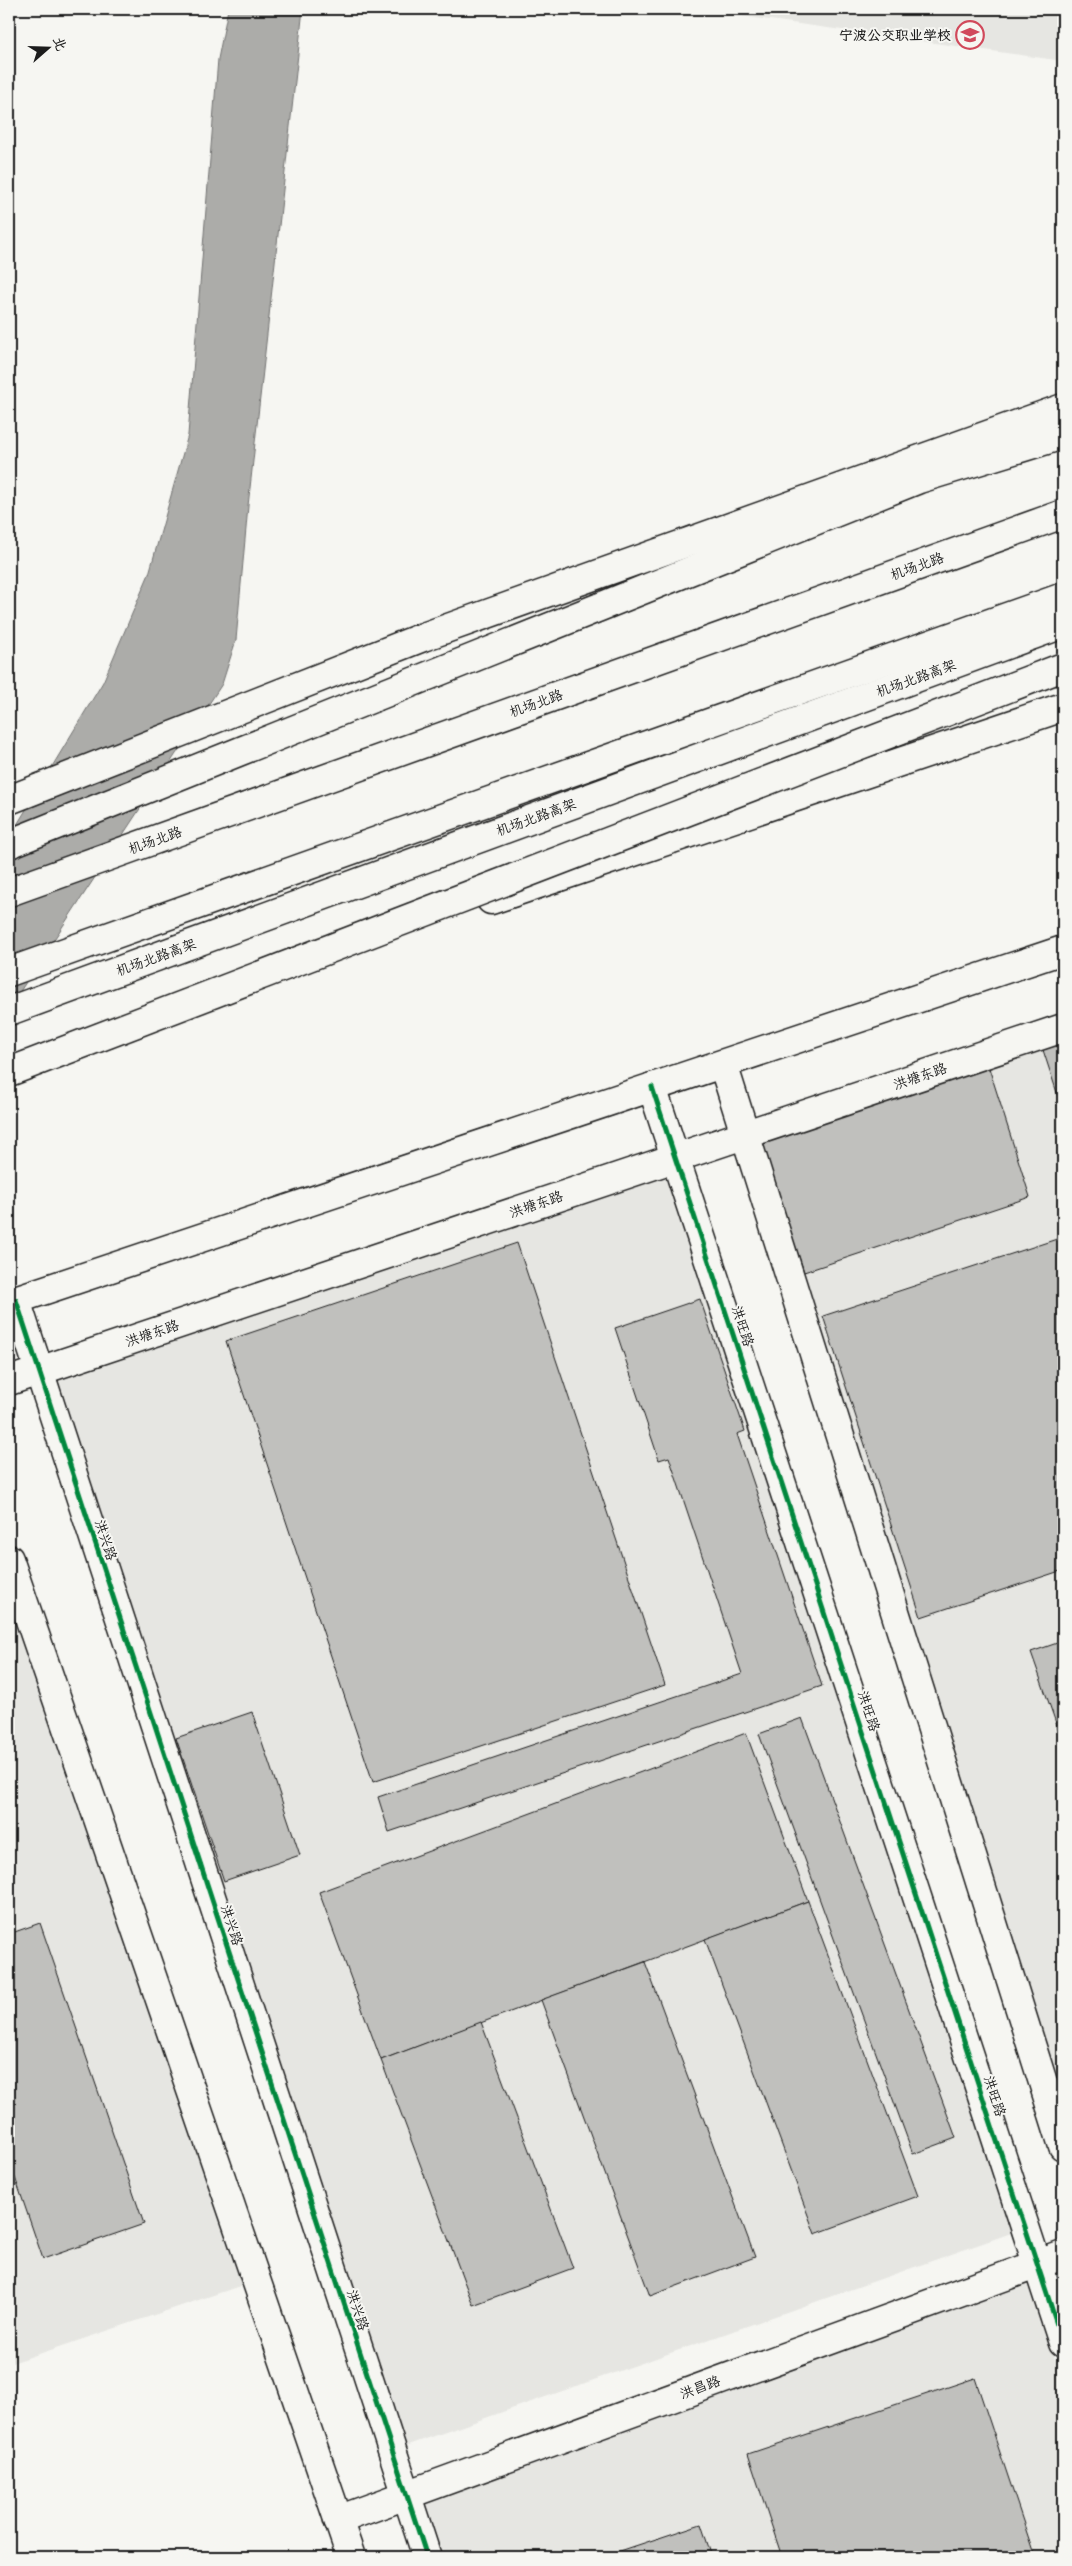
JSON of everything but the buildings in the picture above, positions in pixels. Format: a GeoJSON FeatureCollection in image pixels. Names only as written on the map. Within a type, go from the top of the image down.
{"type":"FeatureCollection","features":[{"type":"Feature","properties":{"kind":"main road"},"geometry":{"type":"LineString","coordinates":[[9,800],[423,636],[1063,408]]}},
{"type":"Feature","properties":{"kind":"main road"},"geometry":{"type":"LineString","coordinates":[[9,844],[919,480],[1063,435]]}},
{"type":"Feature","properties":{"kind":"main road","name":"机场北路"},"geometry":{"type":"LineString","coordinates":[[9,892],[1063,514]]}},
{"type":"Feature","properties":{"kind":"main road","name":"机场北路高架"},"geometry":{"type":"LineString","coordinates":[[9,972],[1063,597]]}},
{"type":"Feature","properties":{"kind":"main road","name":"机场北路高架"},"geometry":{"type":"LineString","coordinates":[[9,1011],[1063,624]]}},
{"type":"Feature","properties":{"kind":"main road"},"geometry":{"type":"LineString","coordinates":[[9,1072],[1063,667]]}},
{"type":"Feature","properties":{"kind":"main road"},"geometry":{"type":"LineString","coordinates":[[9,1062],[1063,707]]}},
{"type":"Feature","properties":{"kind":"main road"},"geometry":{"type":"LineString","coordinates":[[12,1301],[1063,950]]}},
{"type":"Feature","properties":{"kind":"main road","name":"洪塘东路"},"geometry":{"type":"LineString","coordinates":[[9,1381],[1063,1028]]}},
{"type":"Feature","properties":{"kind":"main road"},"geometry":{"type":"LineString","coordinates":[[723,1064],[1063,2146]]}},
{"type":"Feature","properties":{"kind":"main road","name":"洪旺路"},"geometry":{"type":"LineString","coordinates":[[652,1087],[1063,2344]]}},
{"type":"Feature","properties":{"kind":"main road","name":"洪兴路"},"geometry":{"type":"LineString","coordinates":[[12,1301],[39,1371],[427,2557]]}},
{"type":"Feature","properties":{"kind":"main road"},"geometry":{"type":"LineString","coordinates":[[9,1559],[350,2557]]}},
{"type":"Feature","properties":{"kind":"main road","name":"洪昌路"},"geometry":{"type":"LineString","coordinates":[[338,2520],[1063,2255]]}},
{"type":"Feature","properties":{"kind":"shaded area"},"geometry":{"type":"Polygon","coordinates":[[[228,9],[303,9],[248,506],[236,640],[222,684],[9,1008],[9,838],[103,682],[149,574],[188,435],[218,59],[228,9]]]}},
{"type":"Feature","properties":{"kind":"shaded area","name":"宁波公交职业学校"},"geometry":{"type":"Polygon","coordinates":[[[691,9],[1063,9],[1063,61],[691,9]]]}},
{"type":"Feature","properties":{"kind":"shaded area"},"geometry":{"type":"Polygon","coordinates":[[[1063,1035],[1063,2116],[754,1138],[1063,1035]]]}},
{"type":"Feature","properties":{"kind":"shaded area"},"geometry":{"type":"Polygon","coordinates":[[[669,1172],[834,1688],[1017,2231],[403,2447],[52,1379],[669,1172]]]}},
{"type":"Feature","properties":{"kind":"shaded area"},"geometry":{"type":"Polygon","coordinates":[[[9,1604],[243,2285],[9,2364],[9,1604]]]}},
{"type":"Feature","properties":{"kind":"shaded area"},"geometry":{"type":"Polygon","coordinates":[[[1029,2279],[1063,2383],[1063,2557],[440,2557],[422,2503],[1029,2279]]]}},
{"type":"Feature","properties":{"kind":"cycle path"},"geometry":{"type":"LineString","coordinates":[[652,1087],[1063,2343]]}},
{"type":"Feature","properties":{"kind":"cycle path"},"geometry":{"type":"LineString","coordinates":[[16,1300],[427,2557]]}},
{"type":"Feature","properties":{"kind":"place","name":"宁波公交职业学校"},"geometry":{"type":"Point","coordinates":[970,35]}}]}
